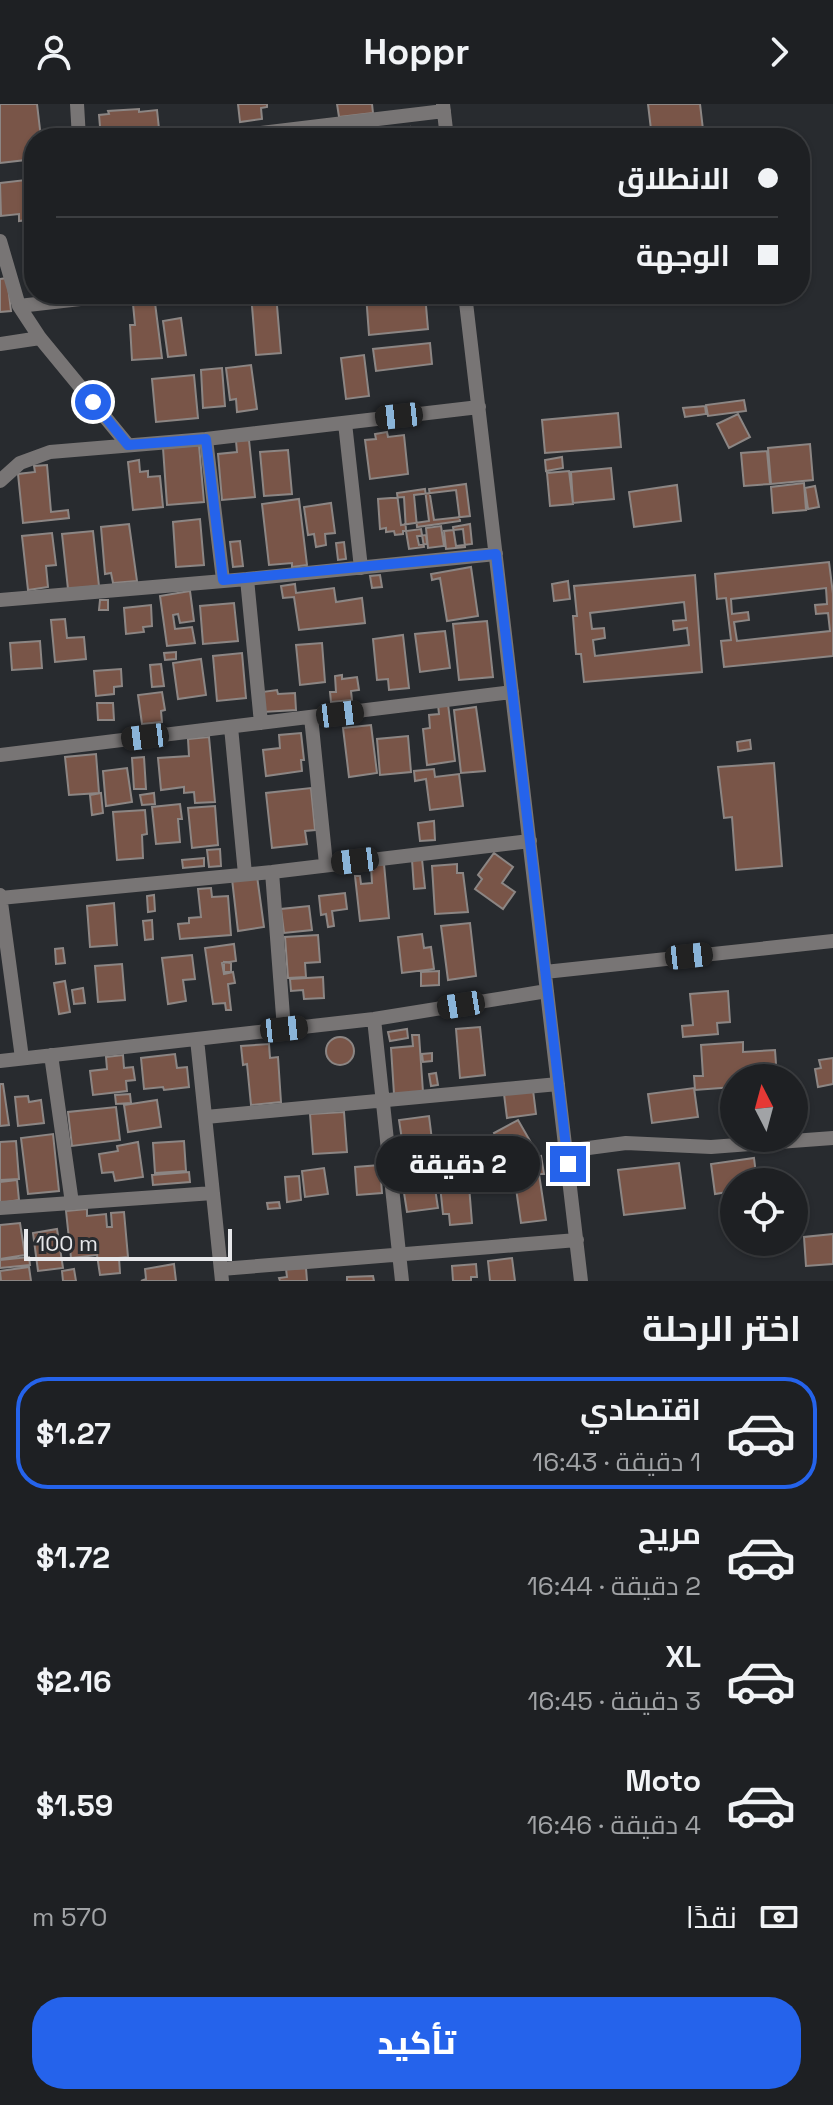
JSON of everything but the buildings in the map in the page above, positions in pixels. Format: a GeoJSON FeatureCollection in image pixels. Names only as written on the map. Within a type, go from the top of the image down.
{"type":"FeatureCollection","features":[{"type":"Feature","properties":{"kind":"street"},"geometry":{"type":"LineString","coordinates":[[77,104],[78,128]]}},
{"type":"Feature","properties":{"kind":"street"},"geometry":{"type":"LineString","coordinates":[[294,128],[443,108],[446,128]]}},
{"type":"Feature","properties":{"kind":"street"},"geometry":{"type":"LineString","coordinates":[[0,241],[19,306],[40,338],[128,445]]}},
{"type":"Feature","properties":{"kind":"street"},"geometry":{"type":"LineString","coordinates":[[19,306],[33,304]]}},
{"type":"Feature","properties":{"kind":"street"},"geometry":{"type":"LineString","coordinates":[[466,304],[581,1281]]}},
{"type":"Feature","properties":{"kind":"street"},"geometry":{"type":"LineString","coordinates":[[0,344],[40,338]]}},
{"type":"Feature","properties":{"kind":"street"},"geometry":{"type":"LineString","coordinates":[[0,481],[20,463],[50,452],[206,439],[479,407]]}},
{"type":"Feature","properties":{"kind":"street"},"geometry":{"type":"LineString","coordinates":[[345,423],[361,568]]}},
{"type":"Feature","properties":{"kind":"street"},"geometry":{"type":"LineString","coordinates":[[206,439],[223,580]]}},
{"type":"Feature","properties":{"kind":"street"},"geometry":{"type":"LineString","coordinates":[[0,600],[496,554]]}},
{"type":"Feature","properties":{"kind":"street"},"geometry":{"type":"LineString","coordinates":[[247,579],[261,723]]}},
{"type":"Feature","properties":{"kind":"street"},"geometry":{"type":"LineString","coordinates":[[0,755],[512,692]]}},
{"type":"Feature","properties":{"kind":"street"},"geometry":{"type":"LineString","coordinates":[[311,717],[326,864]]}},
{"type":"Feature","properties":{"kind":"street"},"geometry":{"type":"LineString","coordinates":[[231,727],[245,874]]}},
{"type":"Feature","properties":{"kind":"street"},"geometry":{"type":"LineString","coordinates":[[22,1058],[0,897],[272,872],[530,841]]}},
{"type":"Feature","properties":{"kind":"street"},"geometry":{"type":"LineString","coordinates":[[272,872],[284,1029]]}},
{"type":"Feature","properties":{"kind":"street"},"geometry":{"type":"LineString","coordinates":[[545,972],[833,941]]}},
{"type":"Feature","properties":{"kind":"street"},"geometry":{"type":"LineString","coordinates":[[0,1061],[374,1019],[547,991]]}},
{"type":"Feature","properties":{"kind":"street"},"geometry":{"type":"LineString","coordinates":[[374,1019],[402,1281]]}},
{"type":"Feature","properties":{"kind":"street"},"geometry":{"type":"LineString","coordinates":[[197,1039],[221,1275],[399,1255],[577,1240]]}},
{"type":"Feature","properties":{"kind":"street"},"geometry":{"type":"LineString","coordinates":[[51,1055],[72,1203]]}},
{"type":"Feature","properties":{"kind":"street"},"geometry":{"type":"LineString","coordinates":[[206,1117],[558,1084]]}},
{"type":"Feature","properties":{"kind":"street"},"geometry":{"type":"LineString","coordinates":[[566,1151],[626,1143],[711,1147],[833,1138]]}},
{"type":"Feature","properties":{"kind":"street"},"geometry":{"type":"LineString","coordinates":[[0,1208],[213,1193]]}},
{"type":"Feature","properties":{"kind":"route"},"geometry":{"type":"LineString","coordinates":[[93,402],[128,445],[206,439],[223,580],[496,554],[568,1164]]}}]}
